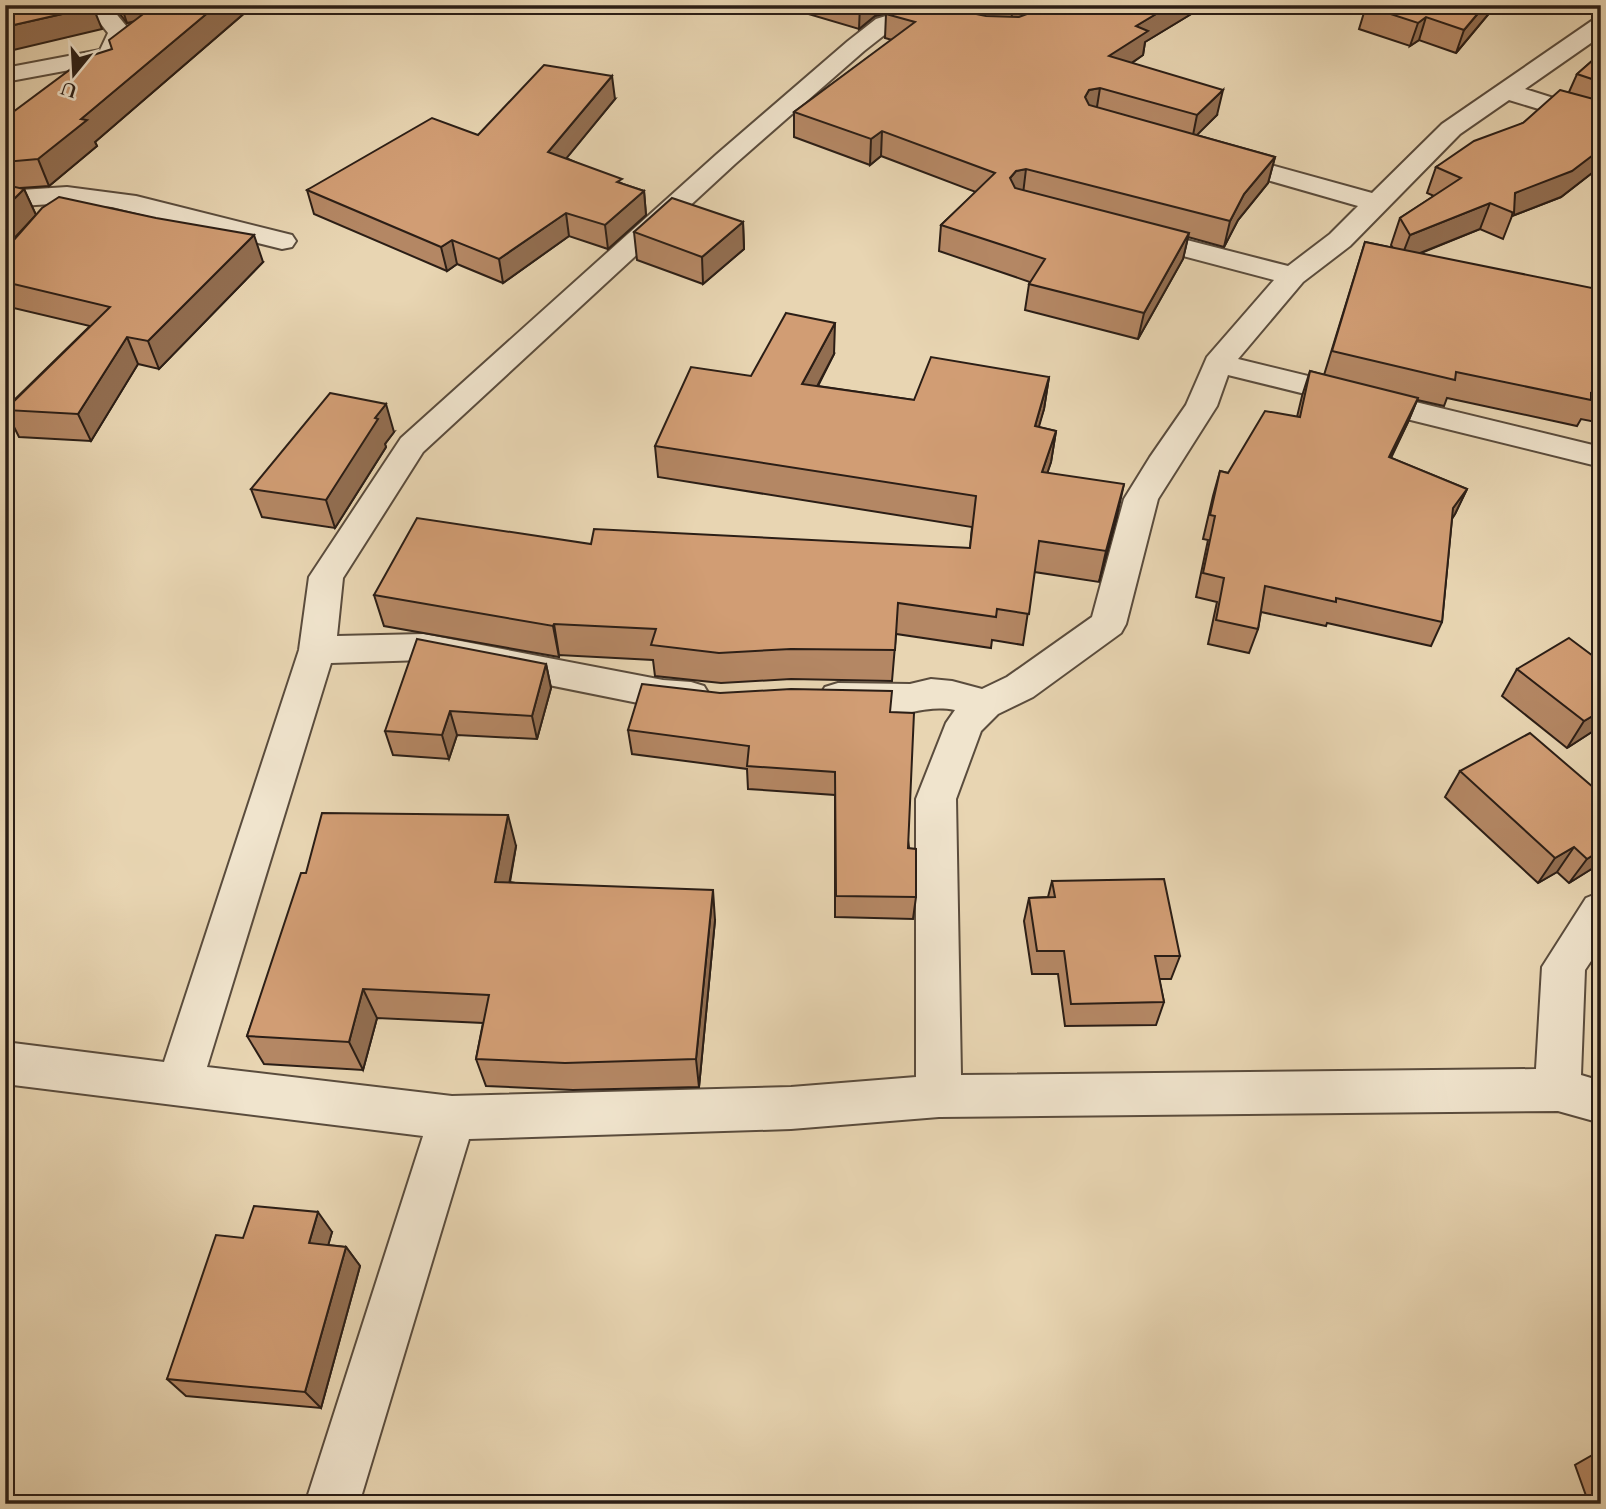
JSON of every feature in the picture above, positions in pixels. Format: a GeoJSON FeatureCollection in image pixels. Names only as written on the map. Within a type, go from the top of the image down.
{"type":"FeatureCollection","features":[{"type":"Feature","properties":{"kind":"street"},"geometry":{"type":"LineString","coordinates":[[5,132],[109,55],[120,33],[97,5]]}},
{"type":"Feature","properties":{"kind":"street"},"geometry":{"type":"LineString","coordinates":[[1589,5],[1601,10]]}},
{"type":"Feature","properties":{"kind":"street"},"geometry":{"type":"LineString","coordinates":[[179,1085],[317,650],[326,577],[412,445],[801,92],[884,24],[902,18],[925,17],[962,26]]}},
{"type":"Feature","properties":{"kind":"street"},"geometry":{"type":"LineString","coordinates":[[939,1096],[936,799],[965,723],[985,704],[1020,687],[1108,624],[1141,499],[1161,464],[1201,406],[1218,363],[1293,276],[1340,240],[1451,129],[1601,25]]}},
{"type":"Feature","properties":{"kind":"street"},"geometry":{"type":"LineString","coordinates":[[5,77],[109,55]]}},
{"type":"Feature","properties":{"kind":"street"},"geometry":{"type":"LineString","coordinates":[[5,77],[40,107]]}},
{"type":"Feature","properties":{"kind":"street"},"geometry":{"type":"LineString","coordinates":[[1506,91],[1601,121]]}},
{"type":"Feature","properties":{"kind":"street"},"geometry":{"type":"LineString","coordinates":[[1202,153],[1376,203]]}},
{"type":"Feature","properties":{"kind":"street"},"geometry":{"type":"LineString","coordinates":[[5,199],[88,196],[282,241]]}},
{"type":"Feature","properties":{"kind":"street"},"geometry":{"type":"LineString","coordinates":[[54,219],[88,196]]}},
{"type":"Feature","properties":{"kind":"street"},"geometry":{"type":"LineString","coordinates":[[1112,229],[1293,276]]}},
{"type":"Feature","properties":{"kind":"street"},"geometry":{"type":"LineString","coordinates":[[1218,363],[1398,410],[1601,457]]}},
{"type":"Feature","properties":{"kind":"street"},"geometry":{"type":"LineString","coordinates":[[317,650],[424,647],[663,694],[721,700]]}},
{"type":"Feature","properties":{"kind":"street"},"geometry":{"type":"LineString","coordinates":[[804,696],[910,698],[931,694],[952,695],[985,704]]}},
{"type":"Feature","properties":{"kind":"street"},"geometry":{"type":"LineString","coordinates":[[1558,1090],[1564,967],[1601,910]]}},
{"type":"Feature","properties":{"kind":"street"},"geometry":{"type":"LineString","coordinates":[[5,1063],[452,1118],[791,1108],[939,1096],[1558,1090],[1601,1102]]}},
{"type":"Feature","properties":{"kind":"street"},"geometry":{"type":"LineString","coordinates":[[332,1504],[452,1118]]}},
{"type":"Feature","properties":{"kind":"building"},"geometry":{"type":"Polygon","coordinates":[[[5,5],[92,5],[93,7],[5,27],[5,5]]]}},
{"type":"Feature","properties":{"kind":"building"},"geometry":{"type":"Polygon","coordinates":[[[155,5],[217,5],[81,119],[87,120],[38,159],[5,162],[5,118],[87,57],[112,49],[109,40],[155,5]]]}},
{"type":"Feature","properties":{"kind":"building"},"geometry":{"type":"Polygon","coordinates":[[[932,5],[986,16],[1019,17],[1051,5],[1171,5],[1136,26],[1148,31],[1109,56],[1223,90],[1197,115],[1100,88],[1089,90],[1085,97],[1089,105],[1275,157],[1244,194],[1230,221],[1026,169],[1016,171],[1010,178],[1015,188],[1189,233],[1144,313],[1029,284],[1045,259],[941,225],[995,173],[882,131],[871,139],[794,112],[915,22],[886,14],[894,7],[932,5]]]}},
{"type":"Feature","properties":{"kind":"building"},"geometry":{"type":"Polygon","coordinates":[[[1367,5],[1485,5],[1464,30],[1426,17],[1418,23],[1367,5]]]}},
{"type":"Feature","properties":{"kind":"building"},"geometry":{"type":"Polygon","coordinates":[[[1601,53],[1601,82],[1577,74],[1601,53]]]}},
{"type":"Feature","properties":{"kind":"building"},"geometry":{"type":"Polygon","coordinates":[[[544,65],[612,76],[548,152],[622,179],[617,182],[644,191],[605,225],[566,213],[499,259],[452,240],[441,247],[307,190],[432,118],[478,135],[544,65]]]}},
{"type":"Feature","properties":{"kind":"building"},"geometry":{"type":"Polygon","coordinates":[[[1560,90],[1601,101],[1601,149],[1572,171],[1515,193],[1514,213],[1490,203],[1410,235],[1400,218],[1461,178],[1436,167],[1474,141],[1523,123],[1560,90]]]}},
{"type":"Feature","properties":{"kind":"building"},"geometry":{"type":"Polygon","coordinates":[[[5,182],[9,182],[6,185],[24,189],[5,208],[5,182]]]}},
{"type":"Feature","properties":{"kind":"building"},"geometry":{"type":"Polygon","coordinates":[[[59,197],[254,235],[148,341],[127,337],[78,414],[5,410],[110,307],[5,282],[5,250],[42,208],[59,197]]]}},
{"type":"Feature","properties":{"kind":"building"},"geometry":{"type":"Polygon","coordinates":[[[672,198],[743,222],[702,257],[634,232],[672,198]]]}},
{"type":"Feature","properties":{"kind":"building"},"geometry":{"type":"Polygon","coordinates":[[[1365,242],[1597,289],[1595,339],[1601,340],[1601,395],[1591,393],[1591,400],[1456,372],[1455,380],[1332,351],[1365,242]]]}},
{"type":"Feature","properties":{"kind":"building"},"geometry":{"type":"Polygon","coordinates":[[[786,313],[835,323],[802,384],[914,400],[931,357],[1049,377],[1035,426],[1056,431],[1042,472],[1124,484],[1106,551],[1039,541],[1029,614],[997,609],[996,617],[898,603],[895,650],[791,649],[719,653],[651,645],[656,629],[553,626],[374,595],[417,518],[591,544],[594,529],[970,548],[976,496],[655,446],[691,367],[751,376],[786,313]]]}},
{"type":"Feature","properties":{"kind":"building"},"geometry":{"type":"Polygon","coordinates":[[[1310,371],[1418,398],[1389,457],[1467,489],[1453,508],[1442,622],[1336,598],[1336,602],[1265,586],[1258,629],[1216,620],[1224,578],[1203,573],[1215,516],[1210,515],[1220,471],[1228,473],[1265,411],[1300,417],[1310,371]]]}},
{"type":"Feature","properties":{"kind":"building"},"geometry":{"type":"Polygon","coordinates":[[[330,393],[386,404],[326,500],[251,489],[330,393]]]}},
{"type":"Feature","properties":{"kind":"building"},"geometry":{"type":"Polygon","coordinates":[[[1569,638],[1601,662],[1601,711],[1584,721],[1517,669],[1569,638]]]}},
{"type":"Feature","properties":{"kind":"building"},"geometry":{"type":"Polygon","coordinates":[[[417,639],[546,664],[532,716],[450,711],[442,735],[385,731],[417,639]]]}},
{"type":"Feature","properties":{"kind":"building"},"geometry":{"type":"Polygon","coordinates":[[[642,684],[720,693],[791,689],[892,691],[890,712],[914,713],[908,848],[916,849],[916,897],[836,896],[835,772],[747,766],[749,746],[628,730],[642,684]]]}},
{"type":"Feature","properties":{"kind":"building"},"geometry":{"type":"Polygon","coordinates":[[[1530,733],[1601,794],[1601,850],[1587,859],[1574,847],[1555,858],[1460,771],[1530,733]]]}},
{"type":"Feature","properties":{"kind":"building"},"geometry":{"type":"Polygon","coordinates":[[[322,813],[508,815],[495,882],[713,890],[696,1059],[565,1063],[476,1059],[489,995],[363,989],[349,1042],[247,1036],[301,873],[306,873],[322,813]]]}},
{"type":"Feature","properties":{"kind":"building"},"geometry":{"type":"Polygon","coordinates":[[[1164,879],[1180,956],[1155,956],[1164,1002],[1071,1004],[1064,951],[1037,951],[1029,898],[1055,897],[1052,881],[1164,879]]]}},
{"type":"Feature","properties":{"kind":"building"},"geometry":{"type":"Polygon","coordinates":[[[254,1206],[318,1212],[309,1243],[346,1247],[305,1392],[167,1379],[216,1235],[243,1238],[254,1206]]]}},
{"type":"Feature","properties":{"kind":"building"},"geometry":{"type":"Polygon","coordinates":[[[1596,1453],[1601,1453],[1601,1467],[1596,1453]]]}}]}
